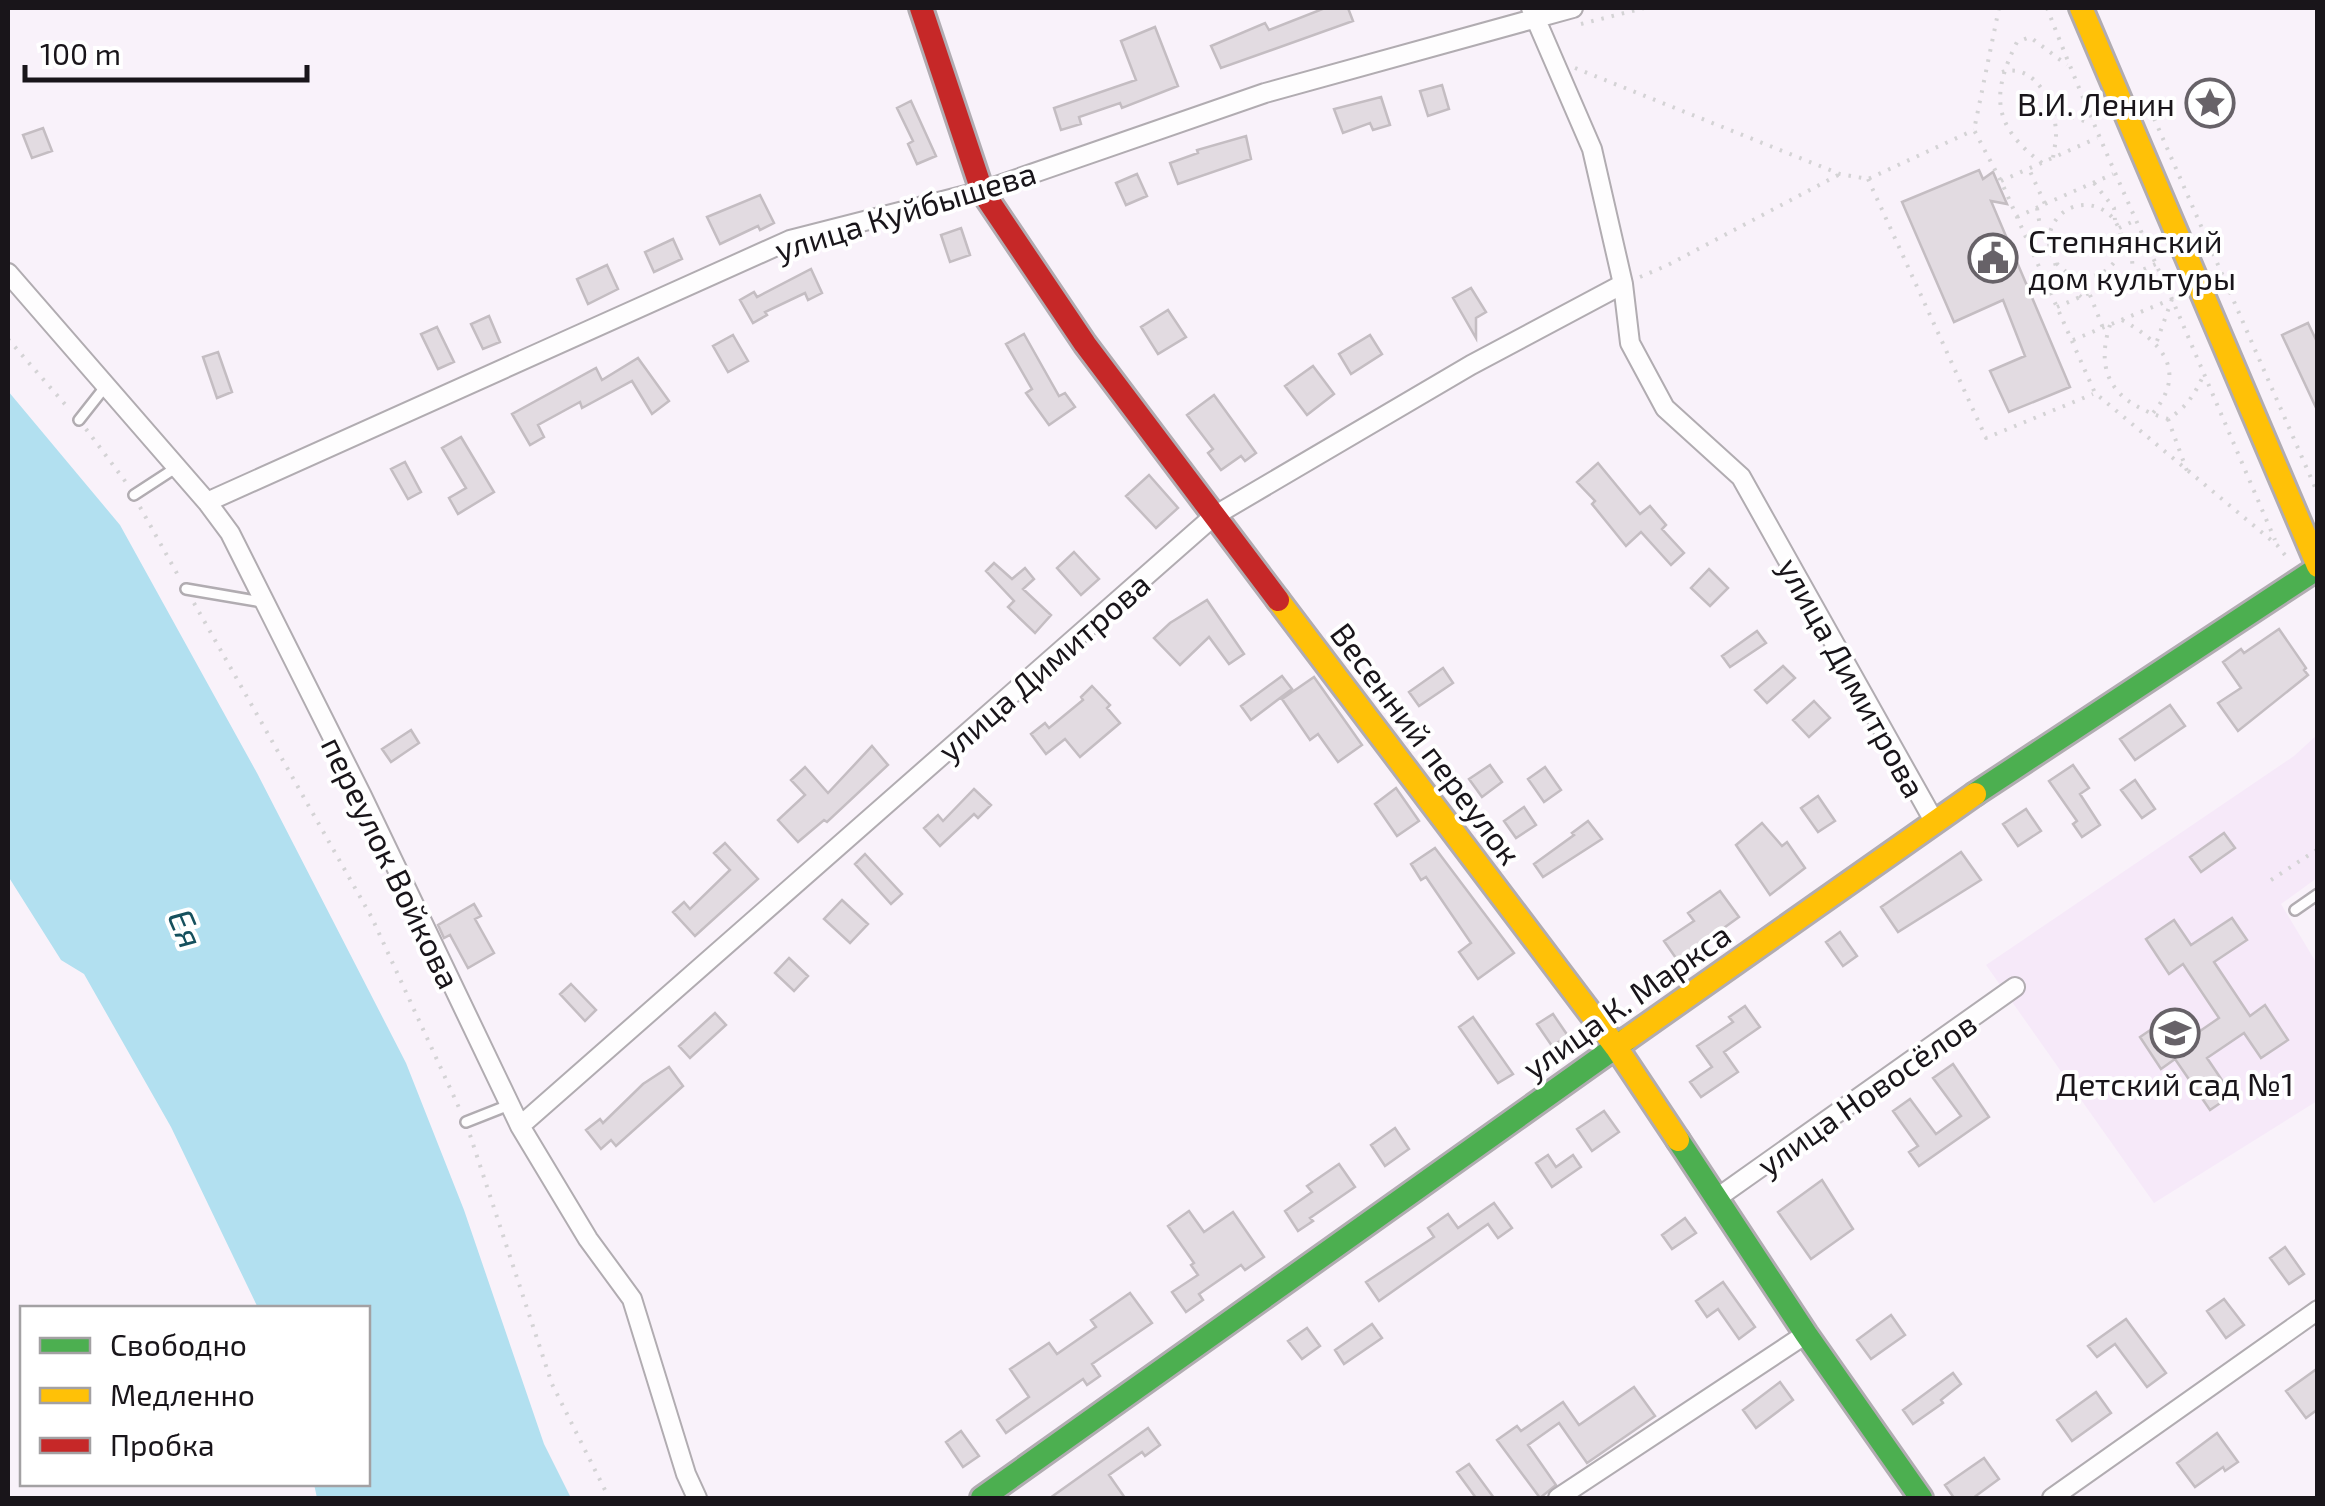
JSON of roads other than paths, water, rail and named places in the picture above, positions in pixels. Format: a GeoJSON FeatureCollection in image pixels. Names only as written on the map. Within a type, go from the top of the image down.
{"type":"FeatureCollection","features":[{"type":"Feature","properties":{"kind":"street","name":"Весенний переулок"},"geometry":{"type":"LineString","coordinates":[[921,8],[982,191],[1086,344],[1616,1047],[1806,1334],[1922,1498]]}},
{"type":"Feature","properties":{"kind":"street"},"geometry":{"type":"LineString","coordinates":[[2081,8],[2318,567]]}},
{"type":"Feature","properties":{"kind":"street","name":"улица Куйбышева"},"geometry":{"type":"LineString","coordinates":[[207,502],[790,240],[982,191],[1265,94],[1534,12],[1574,16]]}},
{"type":"Feature","properties":{"kind":"street","name":"улица Димитрова"},"geometry":{"type":"LineString","coordinates":[[1534,12],[1592,149],[1623,284],[1630,343],[1665,408],[1741,477],[1934,821]]}},
{"type":"Feature","properties":{"kind":"street","name":"переулок Войкова"},"geometry":{"type":"LineString","coordinates":[[8,273],[230,533],[520,1126],[588,1239],[632,1299],[686,1474],[697,1498]]}},
{"type":"Feature","properties":{"kind":"street","name":"улица Димитрова"},"geometry":{"type":"LineString","coordinates":[[520,1126],[1214,516],[1472,366],[1623,284]]}},
{"type":"Feature","properties":{"kind":"street","name":"улица К. Маркса"},"geometry":{"type":"LineString","coordinates":[[982,1498],[1934,821],[2318,567]]}},
{"type":"Feature","properties":{"kind":"street","name":"улица Новосёлов"},"geometry":{"type":"LineString","coordinates":[[1717,1198],[2015,987]]}},
{"type":"Feature","properties":{"kind":"street"},"geometry":{"type":"LineString","coordinates":[[2052,1498],[2318,1310]]}},
{"type":"Feature","properties":{"kind":"street"},"geometry":{"type":"LineString","coordinates":[[1558,1498],[1806,1334]]}},
{"type":"Feature","properties":{"kind":"lane"},"geometry":{"type":"LineString","coordinates":[[80,420],[107,385]]}},
{"type":"Feature","properties":{"kind":"lane"},"geometry":{"type":"LineString","coordinates":[[134,495],[177,467]]}},
{"type":"Feature","properties":{"kind":"lane"},"geometry":{"type":"LineString","coordinates":[[186,589],[265,603]]}},
{"type":"Feature","properties":{"kind":"lane"},"geometry":{"type":"LineString","coordinates":[[2294,910],[2318,894]]}},
{"type":"Feature","properties":{"kind":"lane"},"geometry":{"type":"LineString","coordinates":[[466,1122],[509,1104]]}},
{"type":"Feature","properties":{"kind":"water","name":"Ея"},"geometry":{"type":"Polygon","coordinates":[[[8,391],[120,525],[257,773],[406,1063],[464,1210],[544,1444],[571,1498],[317,1498],[314,1486],[370,1486],[370,1306],[257,1306],[171,1127],[84,974],[61,960],[8,876],[8,391]]]}},
{"type":"Feature","properties":{"kind":"place","name":"В.И. Ленин"},"geometry":{"type":"Point","coordinates":[2210,103]}},
{"type":"Feature","properties":{"kind":"place","name":"Степнянский дом культуры"},"geometry":{"type":"Point","coordinates":[1993,258]}},
{"type":"Feature","properties":{"kind":"place","name":"Детский сад №1"},"geometry":{"type":"Point","coordinates":[2175,1033]}}]}
